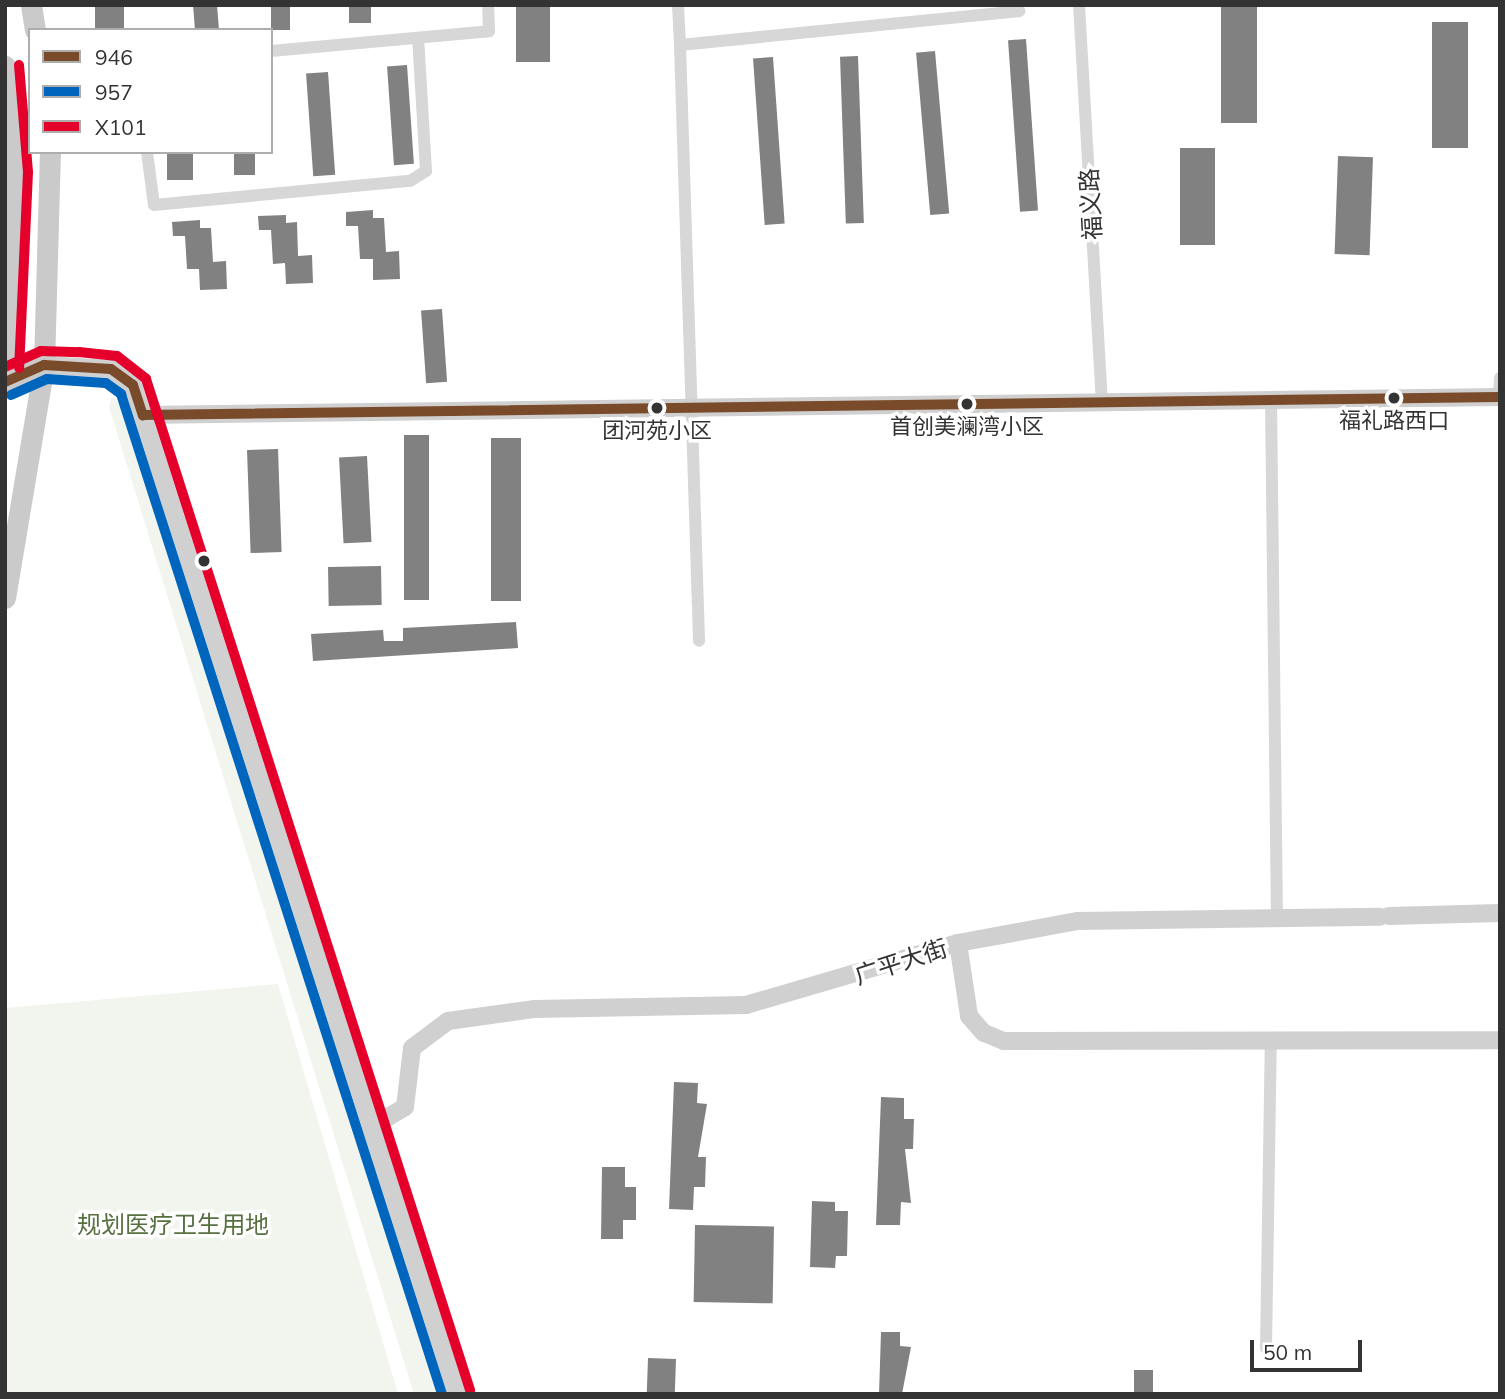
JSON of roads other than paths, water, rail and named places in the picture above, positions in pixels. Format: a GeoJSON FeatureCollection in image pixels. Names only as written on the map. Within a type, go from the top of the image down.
{"type":"FeatureCollection","features":[{"type":"Feature","properties":{"kind":"main road"},"geometry":{"type":"LineString","coordinates":[[31,5],[35,28]]}},
{"type":"Feature","properties":{"kind":"main road"},"geometry":{"type":"LineString","coordinates":[[5,66],[13,195],[6,359],[44,365]]}},
{"type":"Feature","properties":{"kind":"main road"},"geometry":{"type":"LineString","coordinates":[[5,598],[44,365],[50,154]]}},
{"type":"Feature","properties":{"kind":"main road"},"geometry":{"type":"LineString","coordinates":[[5,220],[13,195]]}},
{"type":"Feature","properties":{"kind":"main road"},"geometry":{"type":"LineString","coordinates":[[5,382],[44,365]]}},
{"type":"Feature","properties":{"kind":"street"},"geometry":{"type":"LineString","coordinates":[[273,51],[489,31],[488,5]]}},
{"type":"Feature","properties":{"kind":"street"},"geometry":{"type":"LineString","coordinates":[[678,5],[699,641]]}},
{"type":"Feature","properties":{"kind":"street","name":"福义路"},"geometry":{"type":"LineString","coordinates":[[1079,5],[1102,402]]}},
{"type":"Feature","properties":{"kind":"street"},"geometry":{"type":"LineString","coordinates":[[680,45],[1019,11]]}},
{"type":"Feature","properties":{"kind":"street"},"geometry":{"type":"LineString","coordinates":[[147,154],[154,205],[410,181],[426,171],[418,38]]}},
{"type":"Feature","properties":{"kind":"street"},"geometry":{"type":"LineString","coordinates":[[44,365],[123,373],[143,415],[374,1125],[457,1394]]}},
{"type":"Feature","properties":{"kind":"street"},"geometry":{"type":"LineString","coordinates":[[143,415],[1500,397],[1500,378]]}},
{"type":"Feature","properties":{"kind":"street"},"geometry":{"type":"LineString","coordinates":[[1270,400],[1277,920]]}},
{"type":"Feature","properties":{"kind":"street","name":"广平大街"},"geometry":{"type":"LineString","coordinates":[[374,1125],[405,1107],[406,1060],[426,1033],[448,1021],[535,1009],[746,1005],[958,943],[1078,921],[1277,920],[1500,913]]}},
{"type":"Feature","properties":{"kind":"street"},"geometry":{"type":"LineString","coordinates":[[958,943],[970,1016],[984,1033],[1004,1041],[1500,1040]]}},
{"type":"Feature","properties":{"kind":"street"},"geometry":{"type":"LineString","coordinates":[[1266,1348],[1271,1041]]}},
{"type":"Feature","properties":{"kind":"place","name":"福礼路西口"},"geometry":{"type":"Point","coordinates":[1394,398]}},
{"type":"Feature","properties":{"kind":"place","name":"首创美澜湾小区"},"geometry":{"type":"Point","coordinates":[967,404]}},
{"type":"Feature","properties":{"kind":"place","name":"团河苑小区"},"geometry":{"type":"Point","coordinates":[657,408]}},
{"type":"Feature","properties":{"kind":"park label","name":"规划医疗卫生用地"},"geometry":{"type":"Point","coordinates":[173,1225]}}]}
